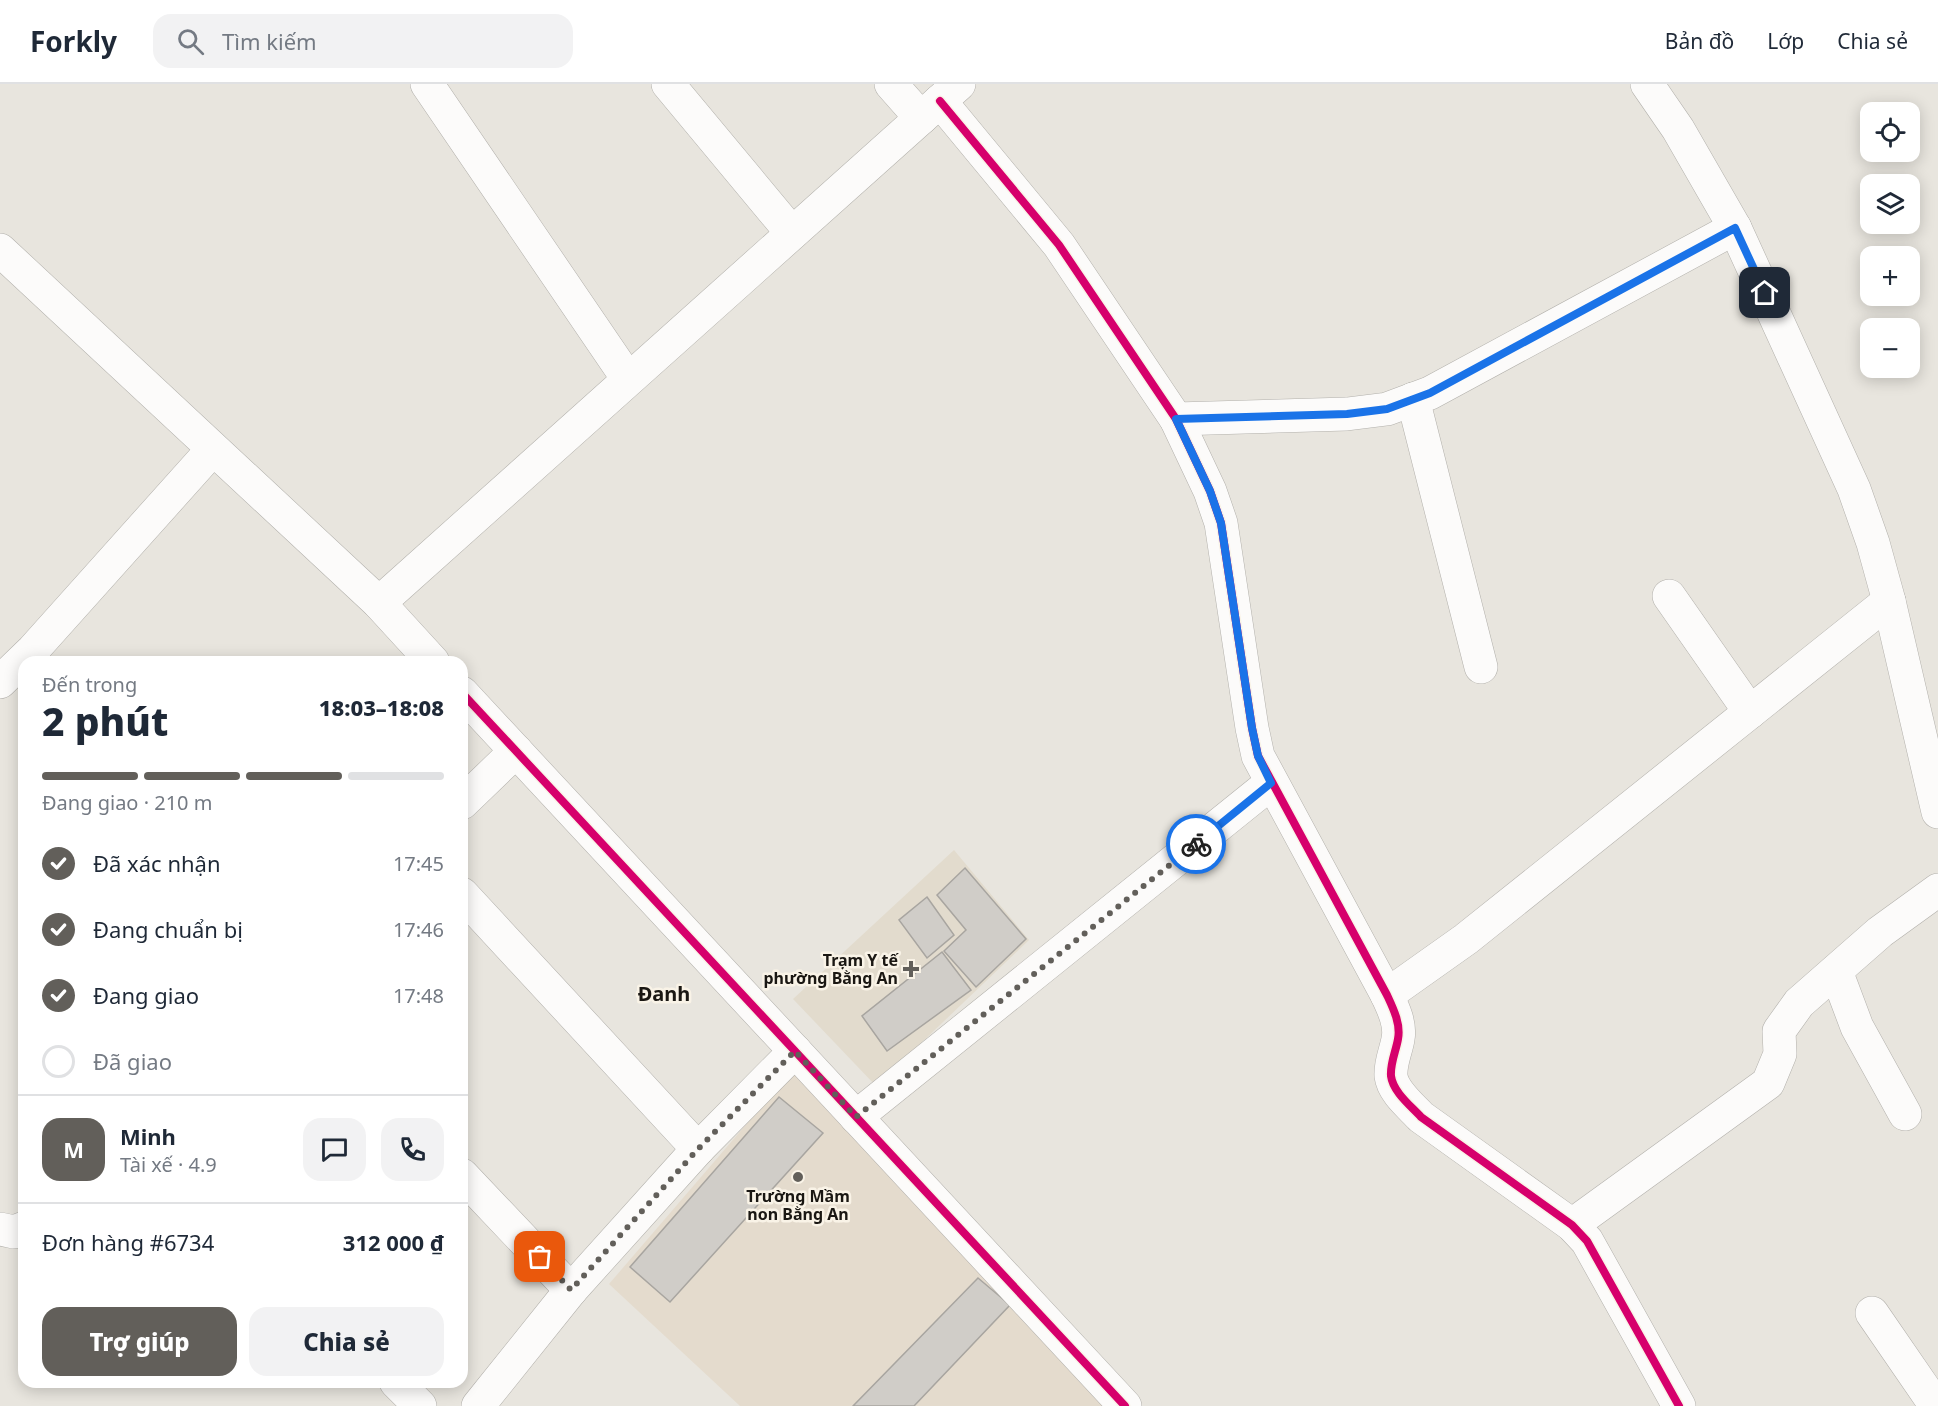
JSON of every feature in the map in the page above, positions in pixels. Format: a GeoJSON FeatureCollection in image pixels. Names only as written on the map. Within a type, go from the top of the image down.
{"type":"FeatureCollection","features":[{"type":"Feature","properties":{"kind":"street"},"geometry":{"type":"LineString","coordinates":[[427,84],[628,379]]}},
{"type":"Feature","properties":{"kind":"street"},"geometry":{"type":"LineString","coordinates":[[668,84],[792,233]]}},
{"type":"Feature","properties":{"kind":"street"},"geometry":{"type":"LineString","coordinates":[[891,84],[940,101],[1059,245],[1176,419],[1210,491],[1221,523],[1258,756],[1387,995],[1396,1016],[1399,1037],[1393,1056],[1391,1077],[1402,1097],[1421,1117],[1572,1225],[1587,1241],[1679,1406]]}},
{"type":"Feature","properties":{"kind":"street"},"geometry":{"type":"LineString","coordinates":[[1647,84],[1678,129],[1735,228],[1854,489],[1873,543],[1889,601],[1938,812]]}},
{"type":"Feature","properties":{"kind":"street"},"geometry":{"type":"LineString","coordinates":[[379,603],[940,101]]}},
{"type":"Feature","properties":{"kind":"street"},"geometry":{"type":"LineString","coordinates":[[1176,419],[1347,414],[1387,409],[1430,393],[1735,228]]}},
{"type":"Feature","properties":{"kind":"street"},"geometry":{"type":"LineString","coordinates":[[0,250],[379,603],[428,656]]}},
{"type":"Feature","properties":{"kind":"street"},"geometry":{"type":"LineString","coordinates":[[1413,399],[1481,667]]}},
{"type":"Feature","properties":{"kind":"street"},"geometry":{"type":"LineString","coordinates":[[27,656],[213,449]]}},
{"type":"Feature","properties":{"kind":"street"},"geometry":{"type":"LineString","coordinates":[[1669,596],[1750,712]]}},
{"type":"Feature","properties":{"kind":"street"},"geometry":{"type":"LineString","coordinates":[[1387,995],[1466,939],[1889,601]]}},
{"type":"Feature","properties":{"kind":"street"},"geometry":{"type":"LineString","coordinates":[[0,682],[18,665]]}},
{"type":"Feature","properties":{"kind":"street"},"geometry":{"type":"LineString","coordinates":[[468,699],[1125,1406]]}},
{"type":"Feature","properties":{"kind":"street"},"geometry":{"type":"LineString","coordinates":[[468,797],[516,751]]}},
{"type":"Feature","properties":{"kind":"street"},"geometry":{"type":"LineString","coordinates":[[856,1117],[1271,783]]}},
{"type":"Feature","properties":{"kind":"street"},"geometry":{"type":"LineString","coordinates":[[1572,1225],[1768,1083],[1780,1054],[1779,1031],[1798,1003],[1880,932],[1938,890]]}},
{"type":"Feature","properties":{"kind":"street"},"geometry":{"type":"LineString","coordinates":[[468,900],[698,1149]]}},
{"type":"Feature","properties":{"kind":"street"},"geometry":{"type":"LineString","coordinates":[[1836,971],[1857,1028],[1905,1114]]}},
{"type":"Feature","properties":{"kind":"street"},"geometry":{"type":"LineString","coordinates":[[478,1406],[571,1290],[698,1149],[795,1051]]}},
{"type":"Feature","properties":{"kind":"street"},"geometry":{"type":"LineString","coordinates":[[468,1181],[571,1290]]}},
{"type":"Feature","properties":{"kind":"street"},"geometry":{"type":"LineString","coordinates":[[0,1229],[14,1232],[18,1230]]}},
{"type":"Feature","properties":{"kind":"street"},"geometry":{"type":"LineString","coordinates":[[1872,1313],[1936,1406]]}},
{"type":"Feature","properties":{"kind":"street"},"geometry":{"type":"LineString","coordinates":[[402,1388],[420,1406]]}},
{"type":"Feature","properties":{"kind":"shaded area","name":"Trạm Y tế phường Bằng An"},"geometry":{"type":"Polygon","coordinates":[[[954,850],[1029,940],[876,1086],[793,999],[954,850]]]}},
{"type":"Feature","properties":{"kind":"shaded area","name":"Trường Mầm non Bằng An"},"geometry":{"type":"Polygon","coordinates":[[[794,1069],[1110,1406],[740,1406],[609,1284],[794,1069]]]}},
{"type":"Feature","properties":{"kind":"building"},"geometry":{"type":"Polygon","coordinates":[[[965,868],[1026,939],[976,987],[944,951],[966,930],[937,895],[965,868]]]}},
{"type":"Feature","properties":{"kind":"building"},"geometry":{"type":"Polygon","coordinates":[[[927,897],[954,935],[927,958],[899,920],[927,897]]]}},
{"type":"Feature","properties":{"kind":"building"},"geometry":{"type":"Polygon","coordinates":[[[942,952],[971,990],[887,1051],[862,1016],[942,952]]]}},
{"type":"Feature","properties":{"kind":"building"},"geometry":{"type":"Polygon","coordinates":[[[779,1097],[823,1133],[670,1302],[630,1267],[779,1097]]]}},
{"type":"Feature","properties":{"kind":"building"},"geometry":{"type":"Polygon","coordinates":[[[978,1278],[1010,1305],[914,1406],[853,1406],[978,1278]]]}},
{"type":"Feature","properties":{"kind":"cycle path"},"geometry":{"type":"LineString","coordinates":[[940,101],[1059,245],[1176,419],[1210,491],[1221,523],[1258,756],[1392,1005],[1399,1033],[1391,1071],[1395,1088],[1421,1117],[1572,1225],[1587,1241],[1679,1406]]}},
{"type":"Feature","properties":{"kind":"cycle path"},"geometry":{"type":"LineString","coordinates":[[468,699],[1125,1406]]}},
{"type":"Feature","properties":{"kind":"way so far"},"geometry":{"type":"LineString","coordinates":[[540,1257],[571,1290],[698,1149],[795,1051],[856,1117],[1196,844]]}},
{"type":"Feature","properties":{"kind":"place","name":"Trạm Y tế phường Bằng An"},"geometry":{"type":"Point","coordinates":[911,969]}},
{"type":"Feature","properties":{"kind":"place","name":"Trường Mầm non Bằng An"},"geometry":{"type":"Point","coordinates":[798,1177]}},
{"type":"Feature","properties":{"kind":"district","name":"Đanh"},"geometry":{"type":"Point","coordinates":[664,994]}},
{"type":"Feature","properties":{"kind":"route"},"geometry":{"type":"LineString","coordinates":[[1196,844],[1271,783],[1258,756],[1252,728],[1221,523],[1210,491],[1176,419],[1347,414],[1387,409],[1430,393],[1735,228],[1765,293]]}}]}
